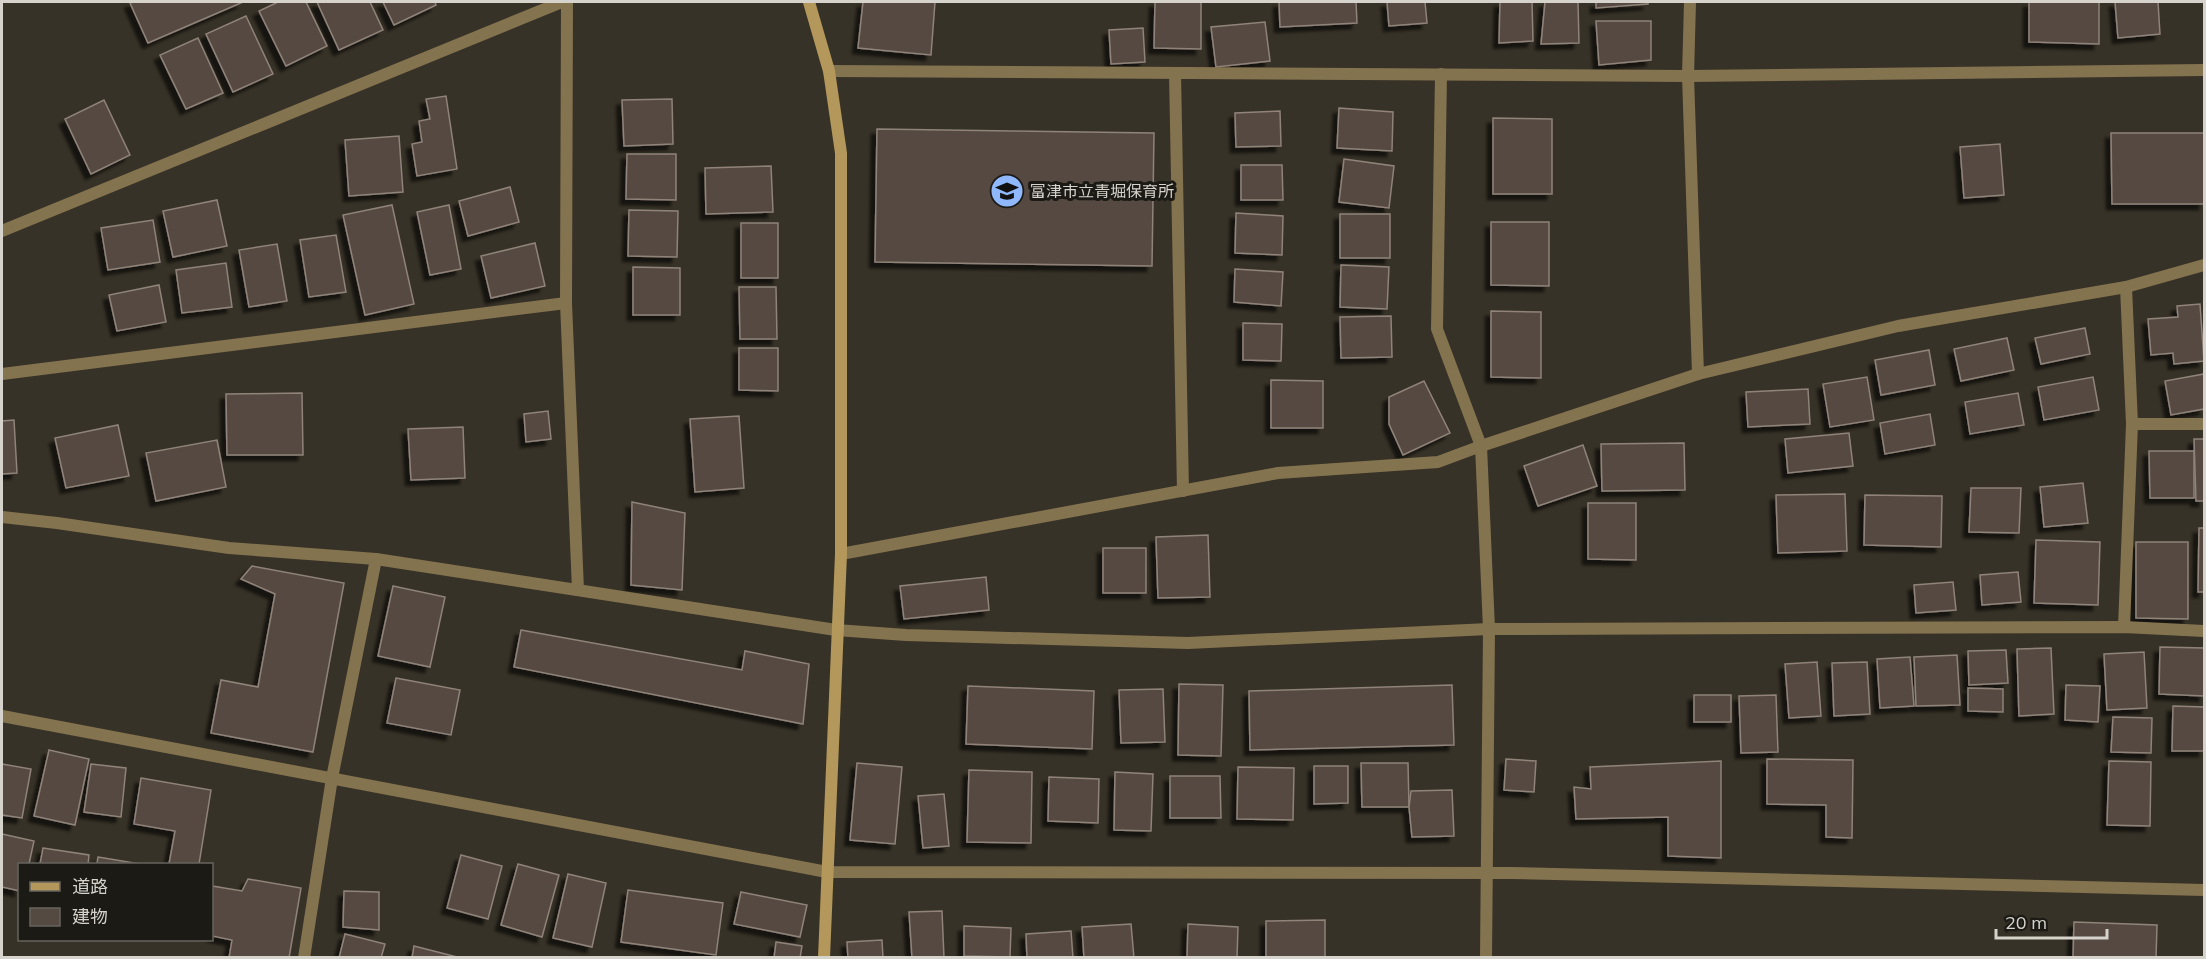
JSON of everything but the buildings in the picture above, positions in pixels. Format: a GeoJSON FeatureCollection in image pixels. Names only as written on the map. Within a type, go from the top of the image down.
{"type":"FeatureCollection","features":[{"type":"Feature","properties":{"kind":"street"},"geometry":{"type":"LineString","coordinates":[[2,231],[562,2]]}},
{"type":"Feature","properties":{"kind":"street"},"geometry":{"type":"LineString","coordinates":[[567,2],[566,303],[578,590]]}},
{"type":"Feature","properties":{"kind":"street"},"geometry":{"type":"LineString","coordinates":[[809,2],[829,71],[841,153],[841,554],[824,957]]}},
{"type":"Feature","properties":{"kind":"street"},"geometry":{"type":"LineString","coordinates":[[1690,2],[1688,76],[1698,375]]}},
{"type":"Feature","properties":{"kind":"street"},"geometry":{"type":"LineString","coordinates":[[829,71],[1688,76],[2205,70]]}},
{"type":"Feature","properties":{"kind":"street"},"geometry":{"type":"LineString","coordinates":[[1175,73],[1184,490]]}},
{"type":"Feature","properties":{"kind":"street"},"geometry":{"type":"LineString","coordinates":[[1441,74],[1437,329],[1480,446],[1489,629],[1485,957]]}},
{"type":"Feature","properties":{"kind":"street"},"geometry":{"type":"LineString","coordinates":[[841,554],[1278,473],[1438,462],[1480,446],[1698,375],[1898,326],[2126,287],[2205,265]]}},
{"type":"Feature","properties":{"kind":"street"},"geometry":{"type":"LineString","coordinates":[[2124,627],[2132,424],[2126,287]]}},
{"type":"Feature","properties":{"kind":"street"},"geometry":{"type":"LineString","coordinates":[[2,374],[566,303]]}},
{"type":"Feature","properties":{"kind":"street"},"geometry":{"type":"LineString","coordinates":[[2132,424],[2205,424]]}},
{"type":"Feature","properties":{"kind":"street"},"geometry":{"type":"LineString","coordinates":[[2,517],[229,548],[376,559],[836,630],[906,636],[1188,643],[1489,629],[2124,627],[2205,632]]}},
{"type":"Feature","properties":{"kind":"street"},"geometry":{"type":"LineString","coordinates":[[304,957],[332,778],[376,559]]}},
{"type":"Feature","properties":{"kind":"street"},"geometry":{"type":"LineString","coordinates":[[2,716],[827,872],[1486,873],[2205,890]]}},
{"type":"Feature","properties":{"kind":"place","name":"富津市立青堀保育所"},"geometry":{"type":"Point","coordinates":[1007,191]}}]}
